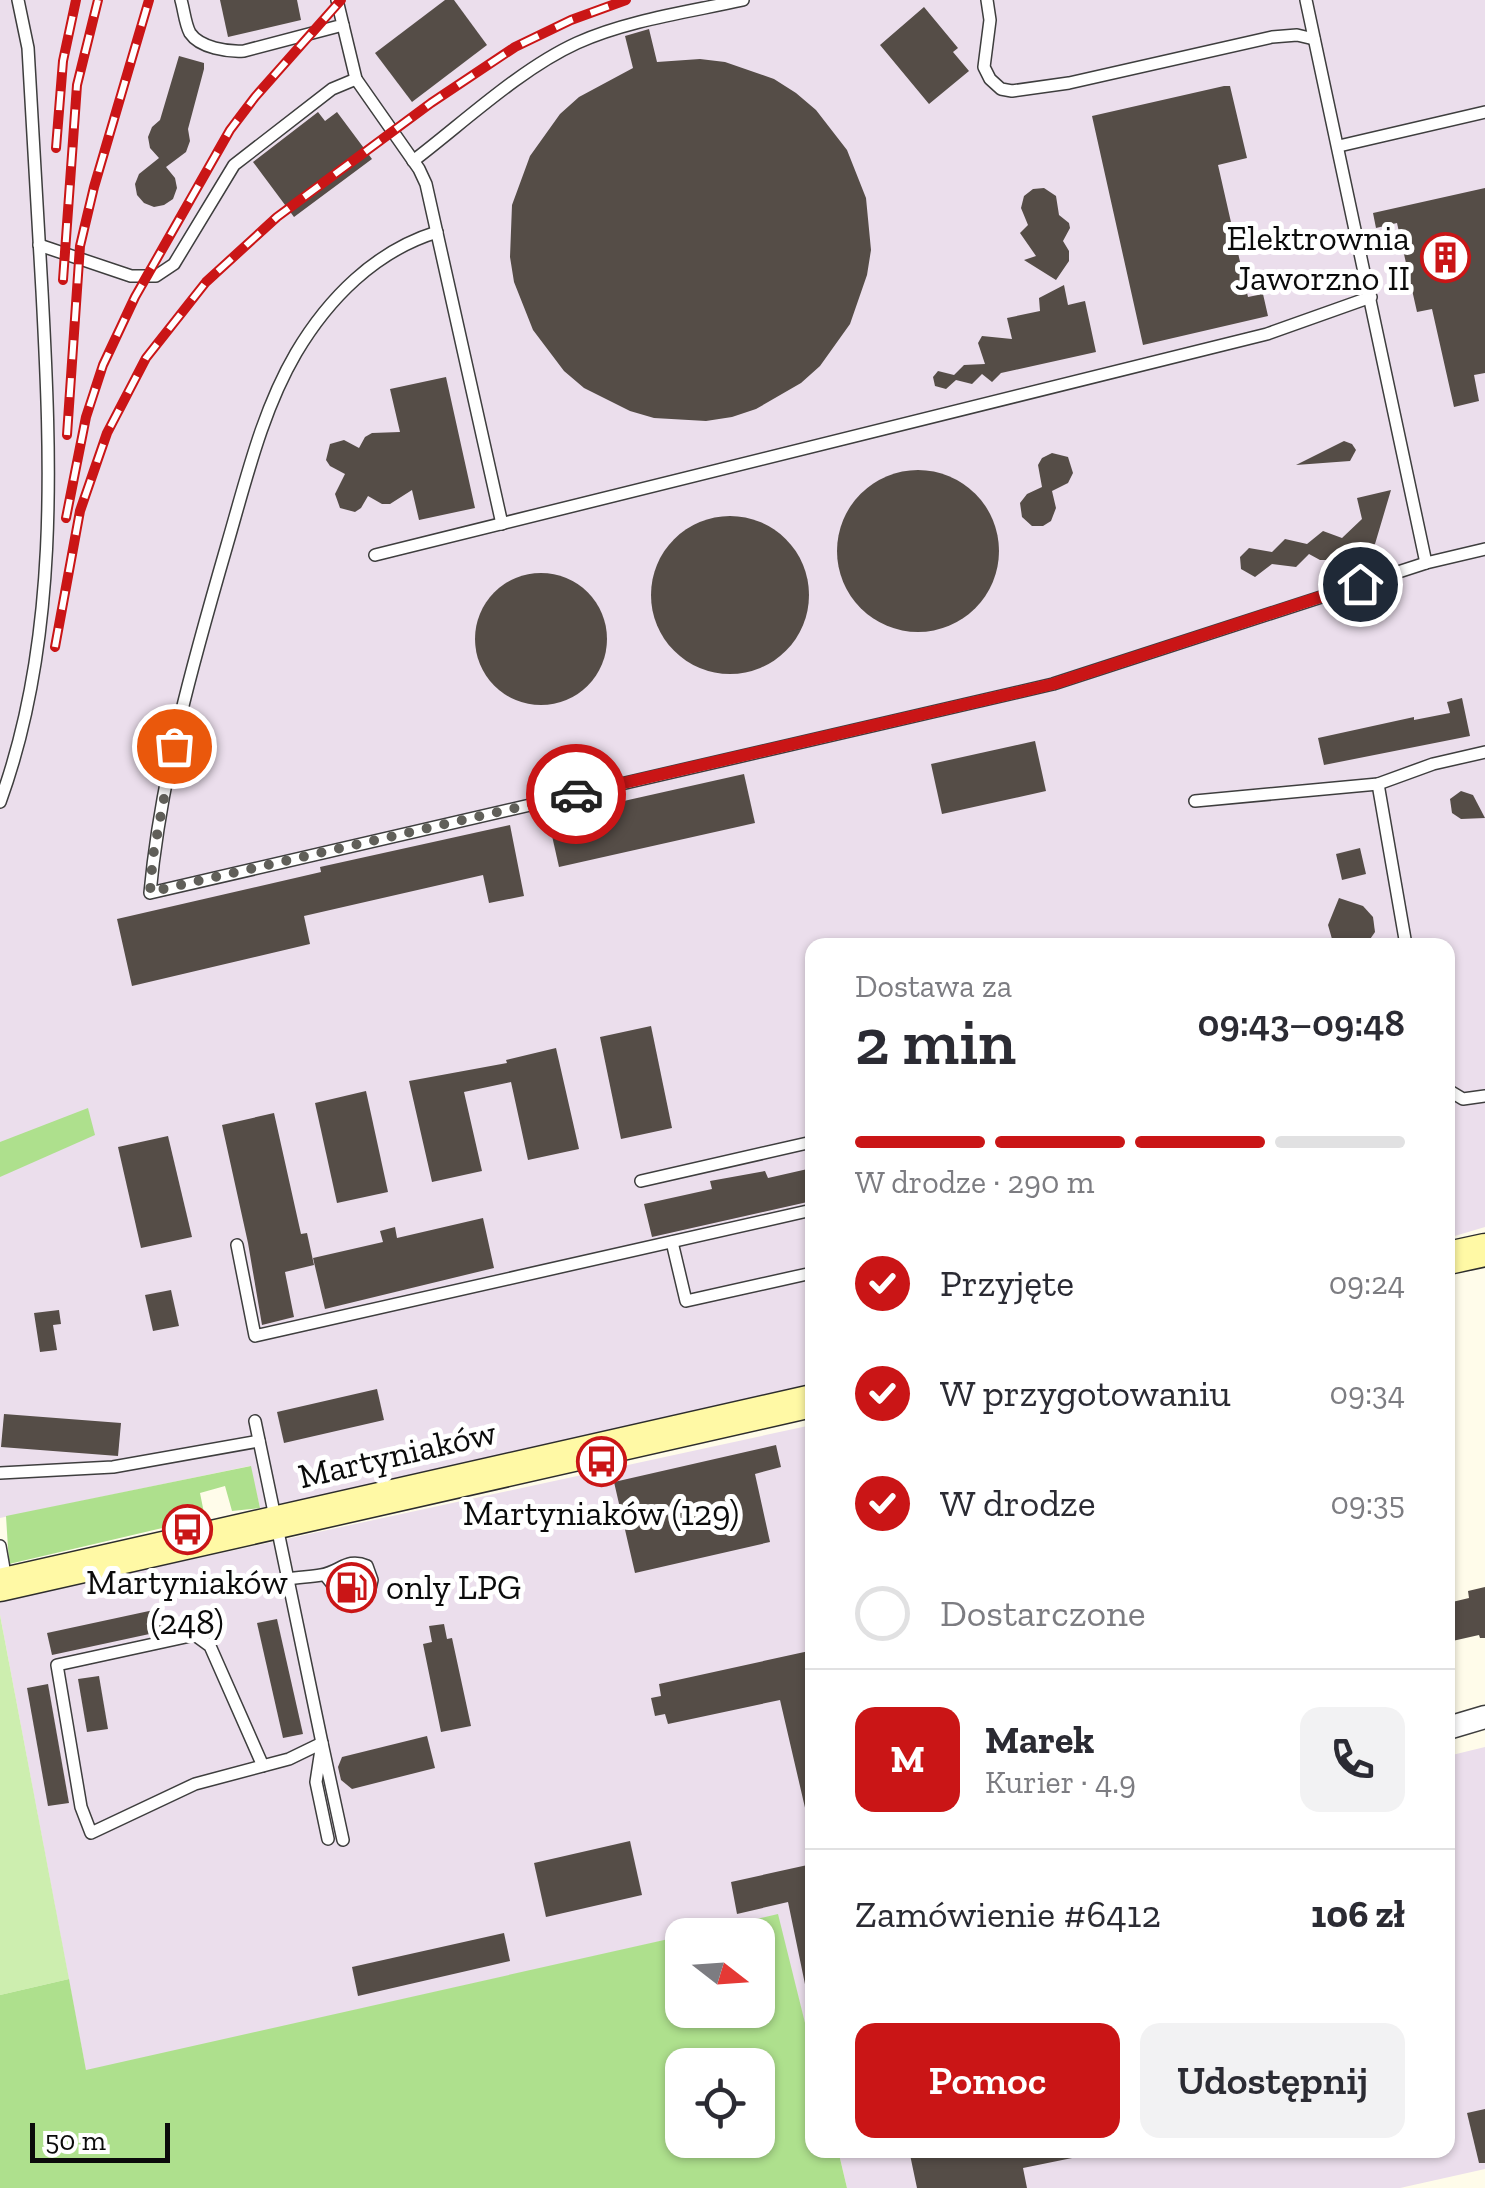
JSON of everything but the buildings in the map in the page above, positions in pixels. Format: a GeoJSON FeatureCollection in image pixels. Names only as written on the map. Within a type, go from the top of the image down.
{"type":"FeatureCollection","features":[{"type":"Feature","properties":{"kind":"main road"},"geometry":{"type":"LineString","coordinates":[[1455,1256],[1485,1250]]}},
{"type":"Feature","properties":{"kind":"main road","name":"Martyniaków"},"geometry":{"type":"LineString","coordinates":[[4,1585],[805,1404]]}},
{"type":"Feature","properties":{"kind":"street"},"geometry":{"type":"LineString","coordinates":[[1455,1726],[1485,1716]]}},
{"type":"Feature","properties":{"kind":"lane"},"geometry":{"type":"LineString","coordinates":[[0,802],[25,720],[38,635],[49,434],[28,48],[18,0]]}},
{"type":"Feature","properties":{"kind":"lane"},"geometry":{"type":"LineString","coordinates":[[182,0],[191,34],[228,52],[343,25]]}},
{"type":"Feature","properties":{"kind":"lane"},"geometry":{"type":"LineString","coordinates":[[338,0],[356,80],[426,184],[502,524]]}},
{"type":"Feature","properties":{"kind":"lane"},"geometry":{"type":"LineString","coordinates":[[413,161],[533,70],[578,43],[743,0]]}},
{"type":"Feature","properties":{"kind":"lane"},"geometry":{"type":"LineString","coordinates":[[987,0],[990,20],[984,67],[1001,89],[1012,92],[1272,37],[1314,38]]}},
{"type":"Feature","properties":{"kind":"lane"},"geometry":{"type":"LineString","coordinates":[[1306,0],[1426,563]]}},
{"type":"Feature","properties":{"kind":"lane"},"geometry":{"type":"LineString","coordinates":[[39,245],[132,276],[164,272],[174,264],[234,165],[332,88],[356,80]]}},
{"type":"Feature","properties":{"kind":"lane"},"geometry":{"type":"LineString","coordinates":[[1339,146],[1485,112]]}},
{"type":"Feature","properties":{"kind":"lane"},"geometry":{"type":"LineString","coordinates":[[436,232],[387,257],[350,282],[296,352],[272,400],[182,710],[153,856],[150,892],[1053,684],[1426,563],[1485,549]]}},
{"type":"Feature","properties":{"kind":"lane"},"geometry":{"type":"LineString","coordinates":[[375,555],[1268,334],[1371,297]]}},
{"type":"Feature","properties":{"kind":"lane"},"geometry":{"type":"LineString","coordinates":[[1195,801],[1378,784],[1433,764],[1485,752]]}},
{"type":"Feature","properties":{"kind":"lane"},"geometry":{"type":"LineString","coordinates":[[1378,784],[1405,938]]}},
{"type":"Feature","properties":{"kind":"lane"},"geometry":{"type":"LineString","coordinates":[[1455,1094],[1463,1099],[1485,1096]]}},
{"type":"Feature","properties":{"kind":"lane"},"geometry":{"type":"LineString","coordinates":[[641,1181],[805,1144]]}},
{"type":"Feature","properties":{"kind":"lane"},"geometry":{"type":"LineString","coordinates":[[237,1245],[256,1336],[805,1212]]}},
{"type":"Feature","properties":{"kind":"lane"},"geometry":{"type":"LineString","coordinates":[[672,1242],[686,1301],[805,1275]]}},
{"type":"Feature","properties":{"kind":"lane"},"geometry":{"type":"LineString","coordinates":[[255,1421],[343,1840]]}},
{"type":"Feature","properties":{"kind":"lane"},"geometry":{"type":"LineString","coordinates":[[0,1473],[114,1467],[260,1442]]}},
{"type":"Feature","properties":{"kind":"lane"},"geometry":{"type":"LineString","coordinates":[[0,1546],[4,1585]]}},
{"type":"Feature","properties":{"kind":"lane"},"geometry":{"type":"LineString","coordinates":[[288,1579],[326,1575]]}},
{"type":"Feature","properties":{"kind":"lane"},"geometry":{"type":"LineString","coordinates":[[263,1766],[210,1646],[195,1636],[57,1666],[81,1807],[91,1834],[194,1784],[263,1766],[289,1759],[322,1743]]}},
{"type":"Feature","properties":{"kind":"lane"},"geometry":{"type":"LineString","coordinates":[[322,1743],[316,1782],[328,1838]]}},
{"type":"Feature","properties":{"kind":"shaded area","name":"Elektrownia Jaworzno II"},"geometry":{"type":"Polygon","coordinates":[[[0,0],[1485,0],[1485,1227],[1455,1236],[1455,938],[805,938],[805,1386],[260,1508],[250,1466],[0,1518],[0,0]]]}},
{"type":"Feature","properties":{"kind":"shaded area"},"geometry":{"type":"Polygon","coordinates":[[[805,1427],[805,2024],[777,1915],[665,1918],[665,1940],[86,2071],[0,1601],[805,1427]]]}},
{"type":"Feature","properties":{"kind":"shaded area"},"geometry":{"type":"Polygon","coordinates":[[[1485,1747],[1485,2169],[1400,2188],[847,2188],[840,2158],[1455,2158],[1455,1754],[1485,1747]]]}},
{"type":"Feature","properties":{"kind":"green space"},"geometry":{"type":"Polygon","coordinates":[[[88,1108],[95,1135],[0,1177],[0,1142],[88,1108]]]}},
{"type":"Feature","properties":{"kind":"green space"},"geometry":{"type":"Polygon","coordinates":[[[251,1466],[260,1508],[232,1511],[225,1486],[200,1493],[205,1518],[9,1564],[6,1516],[251,1466]]]}},
{"type":"Feature","properties":{"kind":"green space"},"geometry":{"type":"Polygon","coordinates":[[[0,1615],[69,1979],[0,1995],[0,1615]]]}},
{"type":"Feature","properties":{"kind":"green space"},"geometry":{"type":"Polygon","coordinates":[[[778,1914],[805,2023],[805,2158],[840,2158],[847,2188],[0,2188],[0,1995],[69,1979],[86,2070],[665,1940],[665,2028],[775,2028],[775,1918],[761,1918],[778,1914]]]}},
{"type":"Feature","properties":{"kind":"railway"},"geometry":{"type":"LineString","coordinates":[[56,148],[63,61],[76,0]]}},
{"type":"Feature","properties":{"kind":"railway"},"geometry":{"type":"LineString","coordinates":[[63,280],[77,85],[98,0]]}},
{"type":"Feature","properties":{"kind":"railway"},"geometry":{"type":"LineString","coordinates":[[67,435],[80,246],[149,0]]}},
{"type":"Feature","properties":{"kind":"railway"},"geometry":{"type":"LineString","coordinates":[[66,518],[86,417],[103,365],[135,297],[230,130],[341,0]]}},
{"type":"Feature","properties":{"kind":"railway"},"geometry":{"type":"LineString","coordinates":[[55,647],[80,511],[107,433],[146,358],[206,282],[277,217],[431,103],[515,47],[571,20],[626,0]]}},
{"type":"Feature","properties":{"kind":"way so far"},"geometry":{"type":"LineString","coordinates":[[174,746],[150,892],[576,794]]}},
{"type":"Feature","properties":{"kind":"place","name":"Elektrownia Jaworzno II"},"geometry":{"type":"Point","coordinates":[1445,258]}},
{"type":"Feature","properties":{"kind":"place","name":"Martyniaków (129)"},"geometry":{"type":"Point","coordinates":[601,1461]}},
{"type":"Feature","properties":{"kind":"place","name":"Martyniaków (248)"},"geometry":{"type":"Point","coordinates":[187,1530]}},
{"type":"Feature","properties":{"kind":"place","name":"only LPG"},"geometry":{"type":"Point","coordinates":[351,1587]}},
{"type":"Feature","properties":{"kind":"route"},"geometry":{"type":"LineString","coordinates":[[576,794],[1053,684],[1360,584]]}}]}
